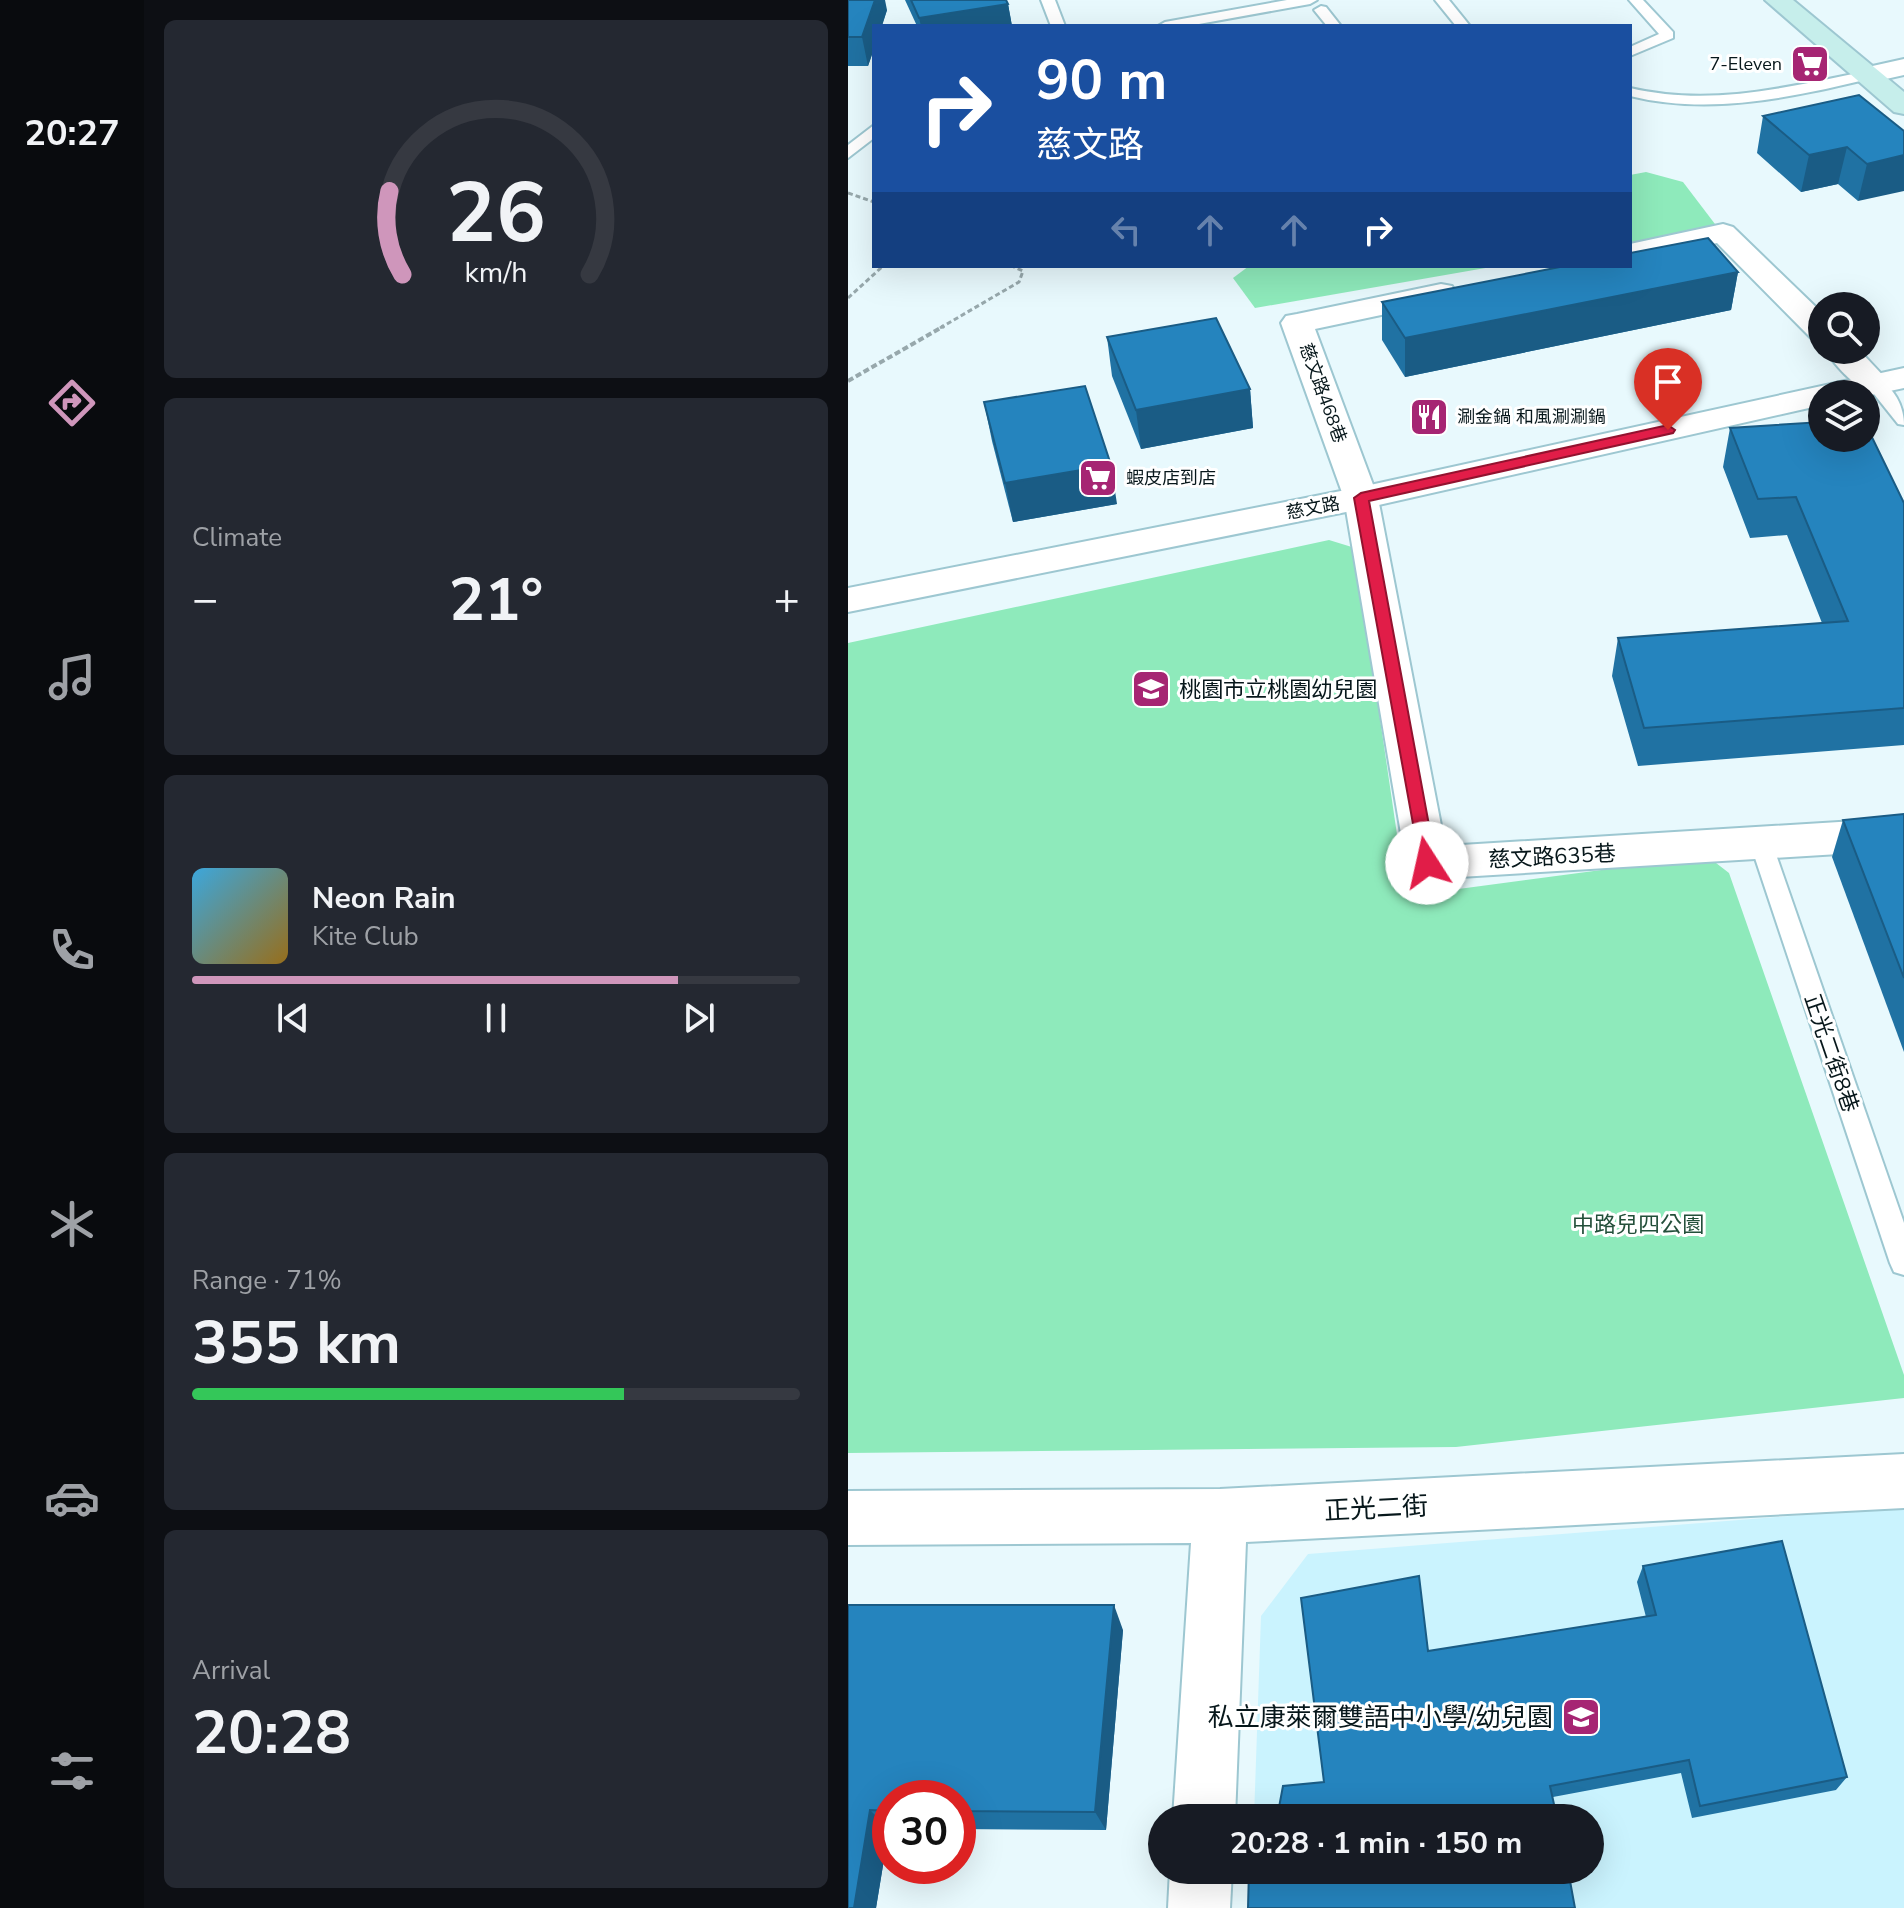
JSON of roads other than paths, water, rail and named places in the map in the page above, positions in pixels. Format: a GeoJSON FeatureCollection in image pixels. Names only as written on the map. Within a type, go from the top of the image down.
{"type":"FeatureCollection","features":[{"type":"Feature","properties":{"kind":"main road"},"geometry":{"type":"LineString","coordinates":[[1778,0],[1904,106]]}},
{"type":"Feature","properties":{"kind":"street"},"geometry":{"type":"LineString","coordinates":[[1868,75],[1904,67]]}},
{"type":"Feature","properties":{"kind":"street"},"geometry":{"type":"LineString","coordinates":[[1632,253],[1723,233],[1808,317]]}},
{"type":"Feature","properties":{"kind":"street","name":"慈文路468巷"},"geometry":{"type":"LineString","coordinates":[[1361,498],[1297,323],[1463,288]]}},
{"type":"Feature","properties":{"kind":"street"},"geometry":{"type":"LineString","coordinates":[[1863,364],[1889,381]]}},
{"type":"Feature","properties":{"kind":"street","name":"慈文路"},"geometry":{"type":"LineString","coordinates":[[848,600],[1361,498],[1808,398]]}},
{"type":"Feature","properties":{"kind":"street","name":"慈文路635巷"},"geometry":{"type":"LineString","coordinates":[[1361,498],[1427,863],[1904,834]]}},
{"type":"Feature","properties":{"kind":"street","name":"正光二街"},"geometry":{"type":"LineString","coordinates":[[848,1518],[1220,1516],[1904,1481]]}},
{"type":"Feature","properties":{"kind":"street"},"geometry":{"type":"LineString","coordinates":[[1205,1804],[1220,1516]]}},
{"type":"Feature","properties":{"kind":"street"},"geometry":{"type":"LineString","coordinates":[[1199,1908],[1200,1884]]}},
{"type":"Feature","properties":{"kind":"lane"},"geometry":{"type":"LineString","coordinates":[[1048,0],[1057,24]]}},
{"type":"Feature","properties":{"kind":"lane"},"geometry":{"type":"LineString","coordinates":[[1442,0],[1461,24]]}},
{"type":"Feature","properties":{"kind":"lane"},"geometry":{"type":"LineString","coordinates":[[1632,51],[1668,35],[1636,0]]}},
{"type":"Feature","properties":{"kind":"lane"},"geometry":{"type":"LineString","coordinates":[[1179,24],[1316,5],[1332,24]]}},
{"type":"Feature","properties":{"kind":"lane"},"geometry":{"type":"LineString","coordinates":[[1632,93],[1650,99],[1709,102],[1868,75]]}},
{"type":"Feature","properties":{"kind":"lane"},"geometry":{"type":"LineString","coordinates":[[848,153],[872,132]]}},
{"type":"Feature","properties":{"kind":"lane"},"geometry":{"type":"LineString","coordinates":[[1889,381],[1904,420]]}},
{"type":"Feature","properties":{"kind":"lane","name":"正光二街8巷"},"geometry":{"type":"LineString","coordinates":[[1761,843],[1904,1263]]}},
{"type":"Feature","properties":{"kind":"place","name":"7-Eleven"},"geometry":{"type":"Point","coordinates":[1810,64]}},
{"type":"Feature","properties":{"kind":"place","name":"涮金鍋 和風涮涮鍋"},"geometry":{"type":"Point","coordinates":[1429,417]}},
{"type":"Feature","properties":{"kind":"place","name":"蝦皮店到店"},"geometry":{"type":"Point","coordinates":[1098,478]}},
{"type":"Feature","properties":{"kind":"place","name":"桃園市立桃園幼兒園"},"geometry":{"type":"Point","coordinates":[1151,689]}},
{"type":"Feature","properties":{"kind":"place","name":"私立康萊爾雙語中小學/幼兒園"},"geometry":{"type":"Point","coordinates":[1581,1717]}},
{"type":"Feature","properties":{"kind":"park label","name":"中路兒四公園"},"geometry":{"type":"Point","coordinates":[1638,1224]}}]}
